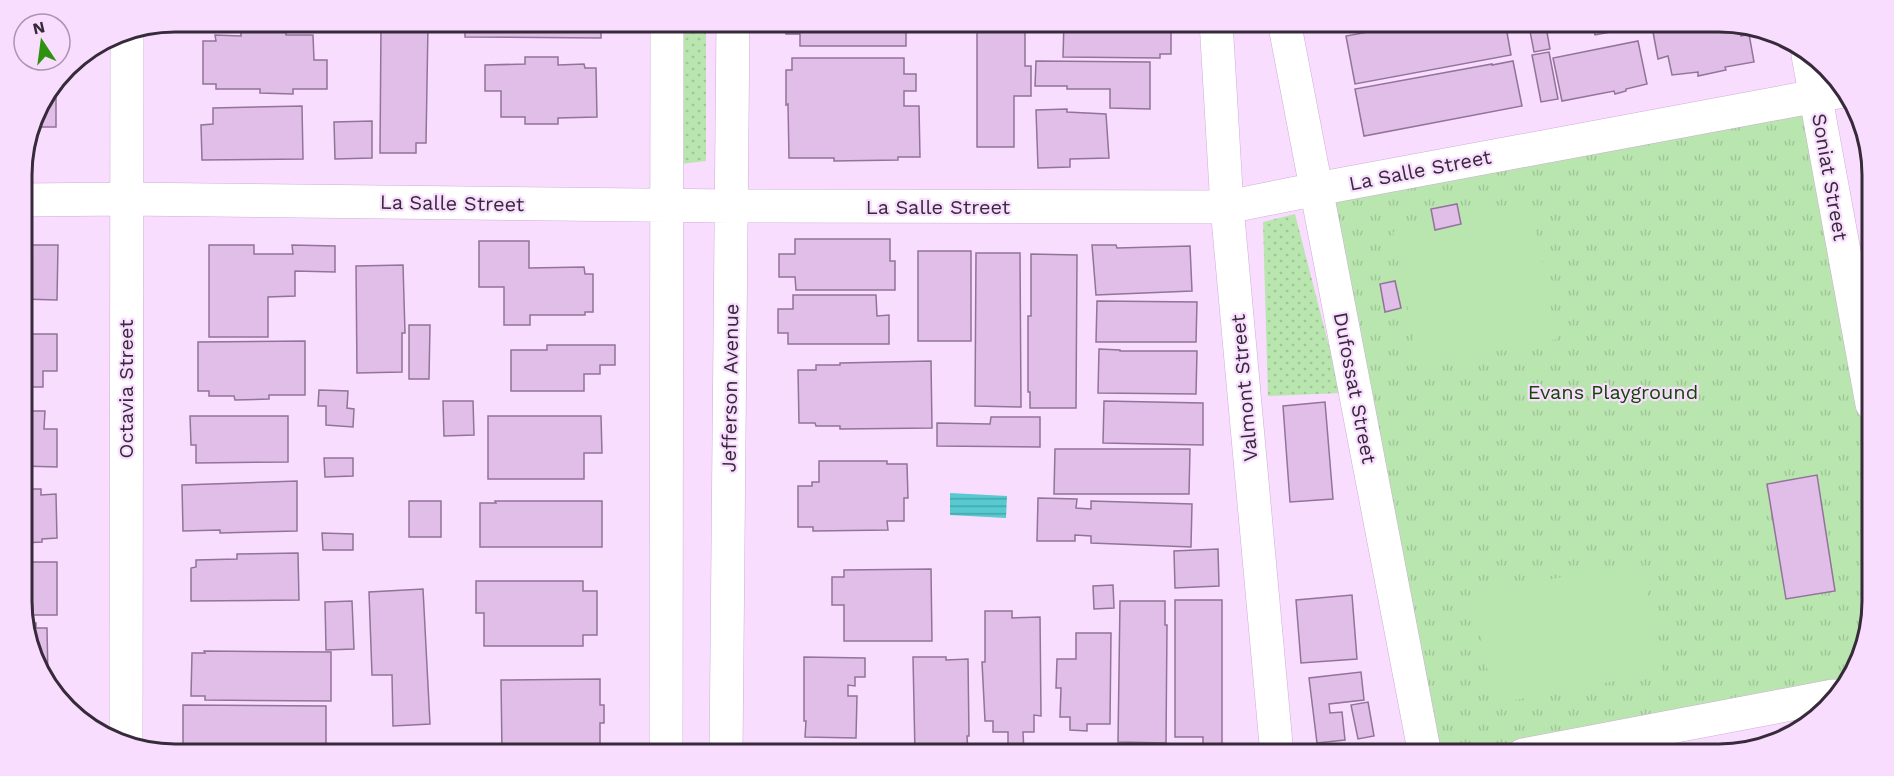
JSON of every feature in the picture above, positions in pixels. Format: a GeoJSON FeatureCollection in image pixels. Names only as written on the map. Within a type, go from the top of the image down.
{"type":"FeatureCollection","features":[{"type":"Feature","properties":{"kind":"street"},"geometry":{"type":"LineString","coordinates":[[666,744],[667,32]]}},
{"type":"Feature","properties":{"kind":"street","name":"Jefferson Avenue"},"geometry":{"type":"LineString","coordinates":[[726,744],[732,32]]}},
{"type":"Feature","properties":{"kind":"street","name":"Valmont Street"},"geometry":{"type":"LineString","coordinates":[[1217,32],[1227,207],[1276,744]]}},
{"type":"Feature","properties":{"kind":"street","name":"Dufossat Street"},"geometry":{"type":"LineString","coordinates":[[1286,32],[1423,744]]}},
{"type":"Feature","properties":{"kind":"street","name":"Octavia Street"},"geometry":{"type":"LineString","coordinates":[[126,40],[126,736]]}},
{"type":"Feature","properties":{"kind":"street","name":"Soniat Street"},"geometry":{"type":"LineString","coordinates":[[1815,68],[1829,94],[1862,332]]}},
{"type":"Feature","properties":{"kind":"street","name":"La Salle Street"},"geometry":{"type":"LineString","coordinates":[[32,200],[126,199],[666,206],[1227,207],[1829,94]]}},
{"type":"Feature","properties":{"kind":"street"},"geometry":{"type":"LineString","coordinates":[[1582,744],[1826,697]]}},
{"type":"Feature","properties":{"kind":"green space"},"geometry":{"type":"Polygon","coordinates":[[[682,32],[706,32],[706,161],[681,164],[682,32]]]}},
{"type":"Feature","properties":{"kind":"green space","name":"Evans Playground"},"geometry":{"type":"Polygon","coordinates":[[[1816,97],[1862,349],[1861,621],[1858,639],[1848,665],[1826,697],[1581,744],[1423,744],[1317,189],[1816,97]]]}},
{"type":"Feature","properties":{"kind":"green space"},"geometry":{"type":"Polygon","coordinates":[[[1531,204],[1557,339],[1419,367],[1393,232],[1531,204]]]}},
{"type":"Feature","properties":{"kind":"green space"},"geometry":{"type":"Polygon","coordinates":[[[1295,214],[1341,393],[1268,396],[1263,222],[1295,214]]]}},
{"type":"Feature","properties":{"kind":"green space"},"geometry":{"type":"Polygon","coordinates":[[[1641,562],[1663,672],[1494,704],[1473,594],[1641,562]]]}},
{"type":"Feature","properties":{"kind":"shaded area"},"geometry":{"type":"Polygon","coordinates":[[[950,493],[1007,496],[1006,518],[950,515],[950,493]]]}},
{"type":"Feature","properties":{"kind":"building"},"geometry":{"type":"Polygon","coordinates":[[[241,32],[286,32],[286,35],[313,35],[314,60],[327,60],[327,89],[293,89],[293,94],[260,93],[260,89],[216,89],[216,84],[203,84],[203,41],[216,41],[215,35],[241,36],[241,32]]]}},
{"type":"Feature","properties":{"kind":"building"},"geometry":{"type":"Polygon","coordinates":[[[381,32],[428,32],[426,143],[416,143],[416,153],[380,153],[381,32]]]}},
{"type":"Feature","properties":{"kind":"building"},"geometry":{"type":"Polygon","coordinates":[[[465,32],[601,32],[601,38],[465,37],[465,32]]]}},
{"type":"Feature","properties":{"kind":"building"},"geometry":{"type":"Polygon","coordinates":[[[786,32],[906,32],[906,46],[800,46],[800,34],[786,34],[786,32]]]}},
{"type":"Feature","properties":{"kind":"building"},"geometry":{"type":"Polygon","coordinates":[[[977,32],[1025,32],[1025,66],[1031,66],[1031,96],[1014,96],[1014,147],[977,147],[977,32]]]}},
{"type":"Feature","properties":{"kind":"building"},"geometry":{"type":"Polygon","coordinates":[[[1064,32],[1171,32],[1171,54],[1160,54],[1160,58],[1063,57],[1064,32]]]}},
{"type":"Feature","properties":{"kind":"building"},"geometry":{"type":"Polygon","coordinates":[[[1368,32],[1507,32],[1511,55],[1355,84],[1346,36],[1368,32]]]}},
{"type":"Feature","properties":{"kind":"building"},"geometry":{"type":"Polygon","coordinates":[[[1530,32],[1547,32],[1550,49],[1534,52],[1530,32]]]}},
{"type":"Feature","properties":{"kind":"building"},"geometry":{"type":"Polygon","coordinates":[[[1594,32],[1611,32],[1595,35],[1594,32]]]}},
{"type":"Feature","properties":{"kind":"building"},"geometry":{"type":"Polygon","coordinates":[[[1653,32],[1720,32],[1740,33],[1741,36],[1749,34],[1754,62],[1725,67],[1726,70],[1698,76],[1698,72],[1672,75],[1668,56],[1658,59],[1653,32]]]}},
{"type":"Feature","properties":{"kind":"building"},"geometry":{"type":"Polygon","coordinates":[[[1638,41],[1647,84],[1615,94],[1614,91],[1562,101],[1553,58],[1638,41]]]}},
{"type":"Feature","properties":{"kind":"building"},"geometry":{"type":"Polygon","coordinates":[[[1549,52],[1558,99],[1541,102],[1532,55],[1549,52]]]}},
{"type":"Feature","properties":{"kind":"building"},"geometry":{"type":"Polygon","coordinates":[[[525,57],[558,57],[558,65],[584,64],[585,68],[596,68],[597,117],[558,118],[558,124],[525,124],[525,117],[501,117],[501,91],[485,91],[485,65],[525,64],[525,57]]]}},
{"type":"Feature","properties":{"kind":"building"},"geometry":{"type":"Polygon","coordinates":[[[792,58],[904,58],[904,74],[916,74],[916,91],[904,91],[904,106],[919,106],[920,157],[898,157],[898,160],[834,161],[834,158],[789,158],[786,70],[792,70],[792,58]]]}},
{"type":"Feature","properties":{"kind":"building"},"geometry":{"type":"Polygon","coordinates":[[[1036,61],[1150,62],[1150,109],[1110,108],[1110,89],[1035,86],[1036,61]]]}},
{"type":"Feature","properties":{"kind":"building"},"geometry":{"type":"Polygon","coordinates":[[[1513,61],[1522,106],[1364,136],[1355,89],[1513,61]]]}},
{"type":"Feature","properties":{"kind":"building"},"geometry":{"type":"Polygon","coordinates":[[[55,96],[56,96],[56,127],[39,127],[55,96]]]}},
{"type":"Feature","properties":{"kind":"building"},"geometry":{"type":"Polygon","coordinates":[[[302,106],[303,159],[202,160],[201,125],[213,124],[213,108],[302,106]]]}},
{"type":"Feature","properties":{"kind":"building"},"geometry":{"type":"Polygon","coordinates":[[[1067,109],[1067,112],[1106,114],[1109,158],[1070,159],[1070,167],[1038,168],[1036,110],[1067,109]]]}},
{"type":"Feature","properties":{"kind":"building"},"geometry":{"type":"Polygon","coordinates":[[[372,121],[372,158],[335,159],[334,122],[372,121]]]}},
{"type":"Feature","properties":{"kind":"building"},"geometry":{"type":"Polygon","coordinates":[[[1457,204],[1461,224],[1435,230],[1431,209],[1457,204]]]}},
{"type":"Feature","properties":{"kind":"building"},"geometry":{"type":"Polygon","coordinates":[[[795,239],[890,239],[890,261],[895,261],[895,290],[796,290],[795,277],[779,277],[779,254],[795,254],[795,239]]]}},
{"type":"Feature","properties":{"kind":"building"},"geometry":{"type":"Polygon","coordinates":[[[479,241],[529,241],[529,268],[584,267],[585,274],[593,274],[593,312],[585,312],[585,315],[530,315],[530,325],[504,325],[504,287],[479,287],[479,241]]]}},
{"type":"Feature","properties":{"kind":"building"},"geometry":{"type":"Polygon","coordinates":[[[32,245],[58,245],[57,300],[32,299],[32,245]]]}},
{"type":"Feature","properties":{"kind":"building"},"geometry":{"type":"Polygon","coordinates":[[[209,245],[254,245],[254,254],[293,254],[292,245],[335,246],[335,272],[295,271],[295,296],[268,297],[268,337],[209,337],[209,245]]]}},
{"type":"Feature","properties":{"kind":"building"},"geometry":{"type":"Polygon","coordinates":[[[1092,245],[1116,245],[1117,248],[1190,246],[1192,291],[1096,295],[1092,245]]]}},
{"type":"Feature","properties":{"kind":"building"},"geometry":{"type":"Polygon","coordinates":[[[918,251],[971,251],[971,341],[918,341],[918,251]]]}},
{"type":"Feature","properties":{"kind":"building"},"geometry":{"type":"Polygon","coordinates":[[[976,253],[1020,253],[1021,407],[975,406],[976,253]]]}},
{"type":"Feature","properties":{"kind":"building"},"geometry":{"type":"Polygon","coordinates":[[[1031,254],[1077,255],[1076,408],[1030,408],[1028,316],[1031,316],[1031,254]]]}},
{"type":"Feature","properties":{"kind":"building"},"geometry":{"type":"Polygon","coordinates":[[[403,265],[405,333],[402,333],[402,372],[357,373],[356,266],[403,265]]]}},
{"type":"Feature","properties":{"kind":"building"},"geometry":{"type":"Polygon","coordinates":[[[1395,281],[1401,308],[1385,312],[1380,284],[1395,281]]]}},
{"type":"Feature","properties":{"kind":"building"},"geometry":{"type":"Polygon","coordinates":[[[793,295],[876,295],[877,316],[889,315],[889,344],[788,344],[788,333],[778,333],[778,309],[793,309],[793,295]]]}},
{"type":"Feature","properties":{"kind":"building"},"geometry":{"type":"Polygon","coordinates":[[[1097,301],[1197,302],[1196,342],[1096,342],[1097,301]]]}},
{"type":"Feature","properties":{"kind":"building"},"geometry":{"type":"Polygon","coordinates":[[[409,325],[430,325],[429,379],[409,379],[409,325]]]}},
{"type":"Feature","properties":{"kind":"building"},"geometry":{"type":"Polygon","coordinates":[[[32,334],[57,334],[57,371],[43,371],[43,387],[32,387],[32,334]]]}},
{"type":"Feature","properties":{"kind":"building"},"geometry":{"type":"Polygon","coordinates":[[[305,341],[305,395],[269,395],[269,399],[235,400],[234,396],[209,396],[209,391],[198,391],[198,342],[305,341]]]}},
{"type":"Feature","properties":{"kind":"building"},"geometry":{"type":"Polygon","coordinates":[[[547,345],[615,345],[615,365],[600,365],[600,374],[584,374],[584,391],[511,391],[511,350],[547,350],[547,345]]]}},
{"type":"Feature","properties":{"kind":"building"},"geometry":{"type":"Polygon","coordinates":[[[1099,349],[1197,351],[1196,394],[1098,393],[1099,349]]]}},
{"type":"Feature","properties":{"kind":"building"},"geometry":{"type":"Polygon","coordinates":[[[931,361],[932,428],[840,429],[840,426],[799,423],[798,370],[816,370],[816,365],[840,365],[840,363],[931,361]]]}},
{"type":"Feature","properties":{"kind":"building"},"geometry":{"type":"Polygon","coordinates":[[[319,390],[348,391],[347,408],[354,409],[353,427],[326,425],[326,406],[318,406],[319,390]]]}},
{"type":"Feature","properties":{"kind":"building"},"geometry":{"type":"Polygon","coordinates":[[[443,401],[473,401],[474,435],[444,436],[443,401]]]}},
{"type":"Feature","properties":{"kind":"building"},"geometry":{"type":"Polygon","coordinates":[[[1104,401],[1203,403],[1203,445],[1103,443],[1104,401]]]}},
{"type":"Feature","properties":{"kind":"building"},"geometry":{"type":"Polygon","coordinates":[[[1325,402],[1333,499],[1290,502],[1283,406],[1325,402]]]}},
{"type":"Feature","properties":{"kind":"building"},"geometry":{"type":"Polygon","coordinates":[[[32,411],[45,411],[44,429],[57,429],[57,467],[32,466],[32,411]]]}},
{"type":"Feature","properties":{"kind":"building"},"geometry":{"type":"Polygon","coordinates":[[[190,416],[288,416],[288,462],[196,463],[196,445],[191,445],[190,416]]]}},
{"type":"Feature","properties":{"kind":"building"},"geometry":{"type":"Polygon","coordinates":[[[488,416],[601,416],[602,453],[584,453],[584,479],[488,479],[488,416]]]}},
{"type":"Feature","properties":{"kind":"building"},"geometry":{"type":"Polygon","coordinates":[[[991,417],[1040,417],[1040,447],[937,446],[937,423],[990,424],[991,417]]]}},
{"type":"Feature","properties":{"kind":"building"},"geometry":{"type":"Polygon","coordinates":[[[1055,449],[1190,449],[1189,494],[1054,494],[1055,449]]]}},
{"type":"Feature","properties":{"kind":"building"},"geometry":{"type":"Polygon","coordinates":[[[324,458],[353,458],[353,476],[325,477],[324,458]]]}},
{"type":"Feature","properties":{"kind":"building"},"geometry":{"type":"Polygon","coordinates":[[[819,461],[887,461],[887,464],[907,464],[908,498],[904,498],[904,521],[887,521],[888,530],[813,531],[813,527],[798,527],[798,486],[812,486],[812,482],[819,482],[819,461]]]}},
{"type":"Feature","properties":{"kind":"building"},"geometry":{"type":"Polygon","coordinates":[[[1817,475],[1835,591],[1786,599],[1767,484],[1817,475]]]}},
{"type":"Feature","properties":{"kind":"building"},"geometry":{"type":"Polygon","coordinates":[[[297,481],[297,531],[220,533],[220,530],[183,531],[182,485],[297,481]]]}},
{"type":"Feature","properties":{"kind":"building"},"geometry":{"type":"Polygon","coordinates":[[[32,489],[41,489],[41,495],[56,494],[57,538],[42,539],[42,542],[32,543],[32,489]]]}},
{"type":"Feature","properties":{"kind":"building"},"geometry":{"type":"Polygon","coordinates":[[[1038,498],[1077,499],[1076,508],[1091,509],[1091,501],[1192,504],[1191,547],[1091,543],[1091,536],[1075,535],[1075,541],[1037,541],[1038,498]]]}},
{"type":"Feature","properties":{"kind":"building"},"geometry":{"type":"Polygon","coordinates":[[[409,501],[441,501],[441,537],[409,537],[409,501]]]}},
{"type":"Feature","properties":{"kind":"building"},"geometry":{"type":"Polygon","coordinates":[[[495,501],[602,501],[602,547],[480,547],[480,503],[496,503],[495,501]]]}},
{"type":"Feature","properties":{"kind":"building"},"geometry":{"type":"Polygon","coordinates":[[[322,533],[353,534],[353,550],[323,550],[322,533]]]}},
{"type":"Feature","properties":{"kind":"building"},"geometry":{"type":"Polygon","coordinates":[[[1218,549],[1219,586],[1175,588],[1174,551],[1218,549]]]}},
{"type":"Feature","properties":{"kind":"building"},"geometry":{"type":"Polygon","coordinates":[[[298,553],[299,600],[191,601],[191,568],[196,567],[196,560],[237,559],[237,554],[298,553]]]}},
{"type":"Feature","properties":{"kind":"building"},"geometry":{"type":"Polygon","coordinates":[[[32,562],[57,562],[57,615],[33,615],[32,562]]]}},
{"type":"Feature","properties":{"kind":"building"},"geometry":{"type":"Polygon","coordinates":[[[931,569],[932,641],[844,641],[844,605],[832,605],[832,577],[844,577],[844,570],[931,569]]]}},
{"type":"Feature","properties":{"kind":"building"},"geometry":{"type":"Polygon","coordinates":[[[476,581],[583,581],[583,591],[597,591],[597,635],[583,635],[583,646],[484,646],[484,613],[476,613],[476,581]]]}},
{"type":"Feature","properties":{"kind":"building"},"geometry":{"type":"Polygon","coordinates":[[[1113,585],[1114,608],[1094,609],[1093,586],[1113,585]]]}},
{"type":"Feature","properties":{"kind":"building"},"geometry":{"type":"Polygon","coordinates":[[[423,589],[430,724],[393,726],[392,675],[372,675],[369,592],[423,589]]]}},
{"type":"Feature","properties":{"kind":"building"},"geometry":{"type":"Polygon","coordinates":[[[1352,595],[1357,659],[1301,663],[1296,600],[1352,595]]]}},
{"type":"Feature","properties":{"kind":"building"},"geometry":{"type":"Polygon","coordinates":[[[1175,600],[1222,600],[1222,744],[1203,744],[1203,737],[1175,737],[1175,600]]]}},
{"type":"Feature","properties":{"kind":"building"},"geometry":{"type":"Polygon","coordinates":[[[352,601],[354,649],[326,650],[325,602],[352,601]]]}},
{"type":"Feature","properties":{"kind":"building"},"geometry":{"type":"Polygon","coordinates":[[[1120,601],[1165,601],[1165,625],[1167,625],[1166,743],[1118,742],[1120,601]]]}},
{"type":"Feature","properties":{"kind":"building"},"geometry":{"type":"Polygon","coordinates":[[[985,611],[1012,611],[1012,618],[1040,617],[1041,716],[1034,715],[1034,732],[1023,732],[1024,744],[1008,744],[1008,732],[993,732],[993,721],[985,721],[982,662],[985,662],[985,611]]]}},
{"type":"Feature","properties":{"kind":"building"},"geometry":{"type":"Polygon","coordinates":[[[33,623],[36,623],[36,628],[47,628],[48,668],[39,648],[33,623]]]}},
{"type":"Feature","properties":{"kind":"building"},"geometry":{"type":"Polygon","coordinates":[[[1076,633],[1111,633],[1110,724],[1087,724],[1087,731],[1070,730],[1070,717],[1060,717],[1061,688],[1056,688],[1057,659],[1076,659],[1076,633]]]}},
{"type":"Feature","properties":{"kind":"building"},"geometry":{"type":"Polygon","coordinates":[[[204,651],[331,652],[331,701],[205,700],[205,696],[191,696],[192,653],[205,653],[204,651]]]}},
{"type":"Feature","properties":{"kind":"building"},"geometry":{"type":"Polygon","coordinates":[[[804,657],[865,658],[865,677],[855,677],[855,686],[848,685],[848,696],[857,696],[856,738],[805,737],[804,657]]]}},
{"type":"Feature","properties":{"kind":"building"},"geometry":{"type":"Polygon","coordinates":[[[913,657],[968,659],[967,744],[915,744],[913,657]]]}},
{"type":"Feature","properties":{"kind":"building"},"geometry":{"type":"Polygon","coordinates":[[[1361,672],[1364,700],[1329,704],[1330,713],[1342,712],[1345,740],[1317,743],[1309,678],[1361,672]]]}},
{"type":"Feature","properties":{"kind":"building"},"geometry":{"type":"Polygon","coordinates":[[[600,679],[600,705],[604,705],[604,723],[600,723],[600,744],[502,744],[501,680],[600,679]]]}},
{"type":"Feature","properties":{"kind":"building"},"geometry":{"type":"Polygon","coordinates":[[[1368,702],[1374,736],[1358,739],[1351,705],[1368,702]]]}},
{"type":"Feature","properties":{"kind":"building"},"geometry":{"type":"Polygon","coordinates":[[[183,705],[326,706],[326,744],[183,744],[183,705]]]}}]}
